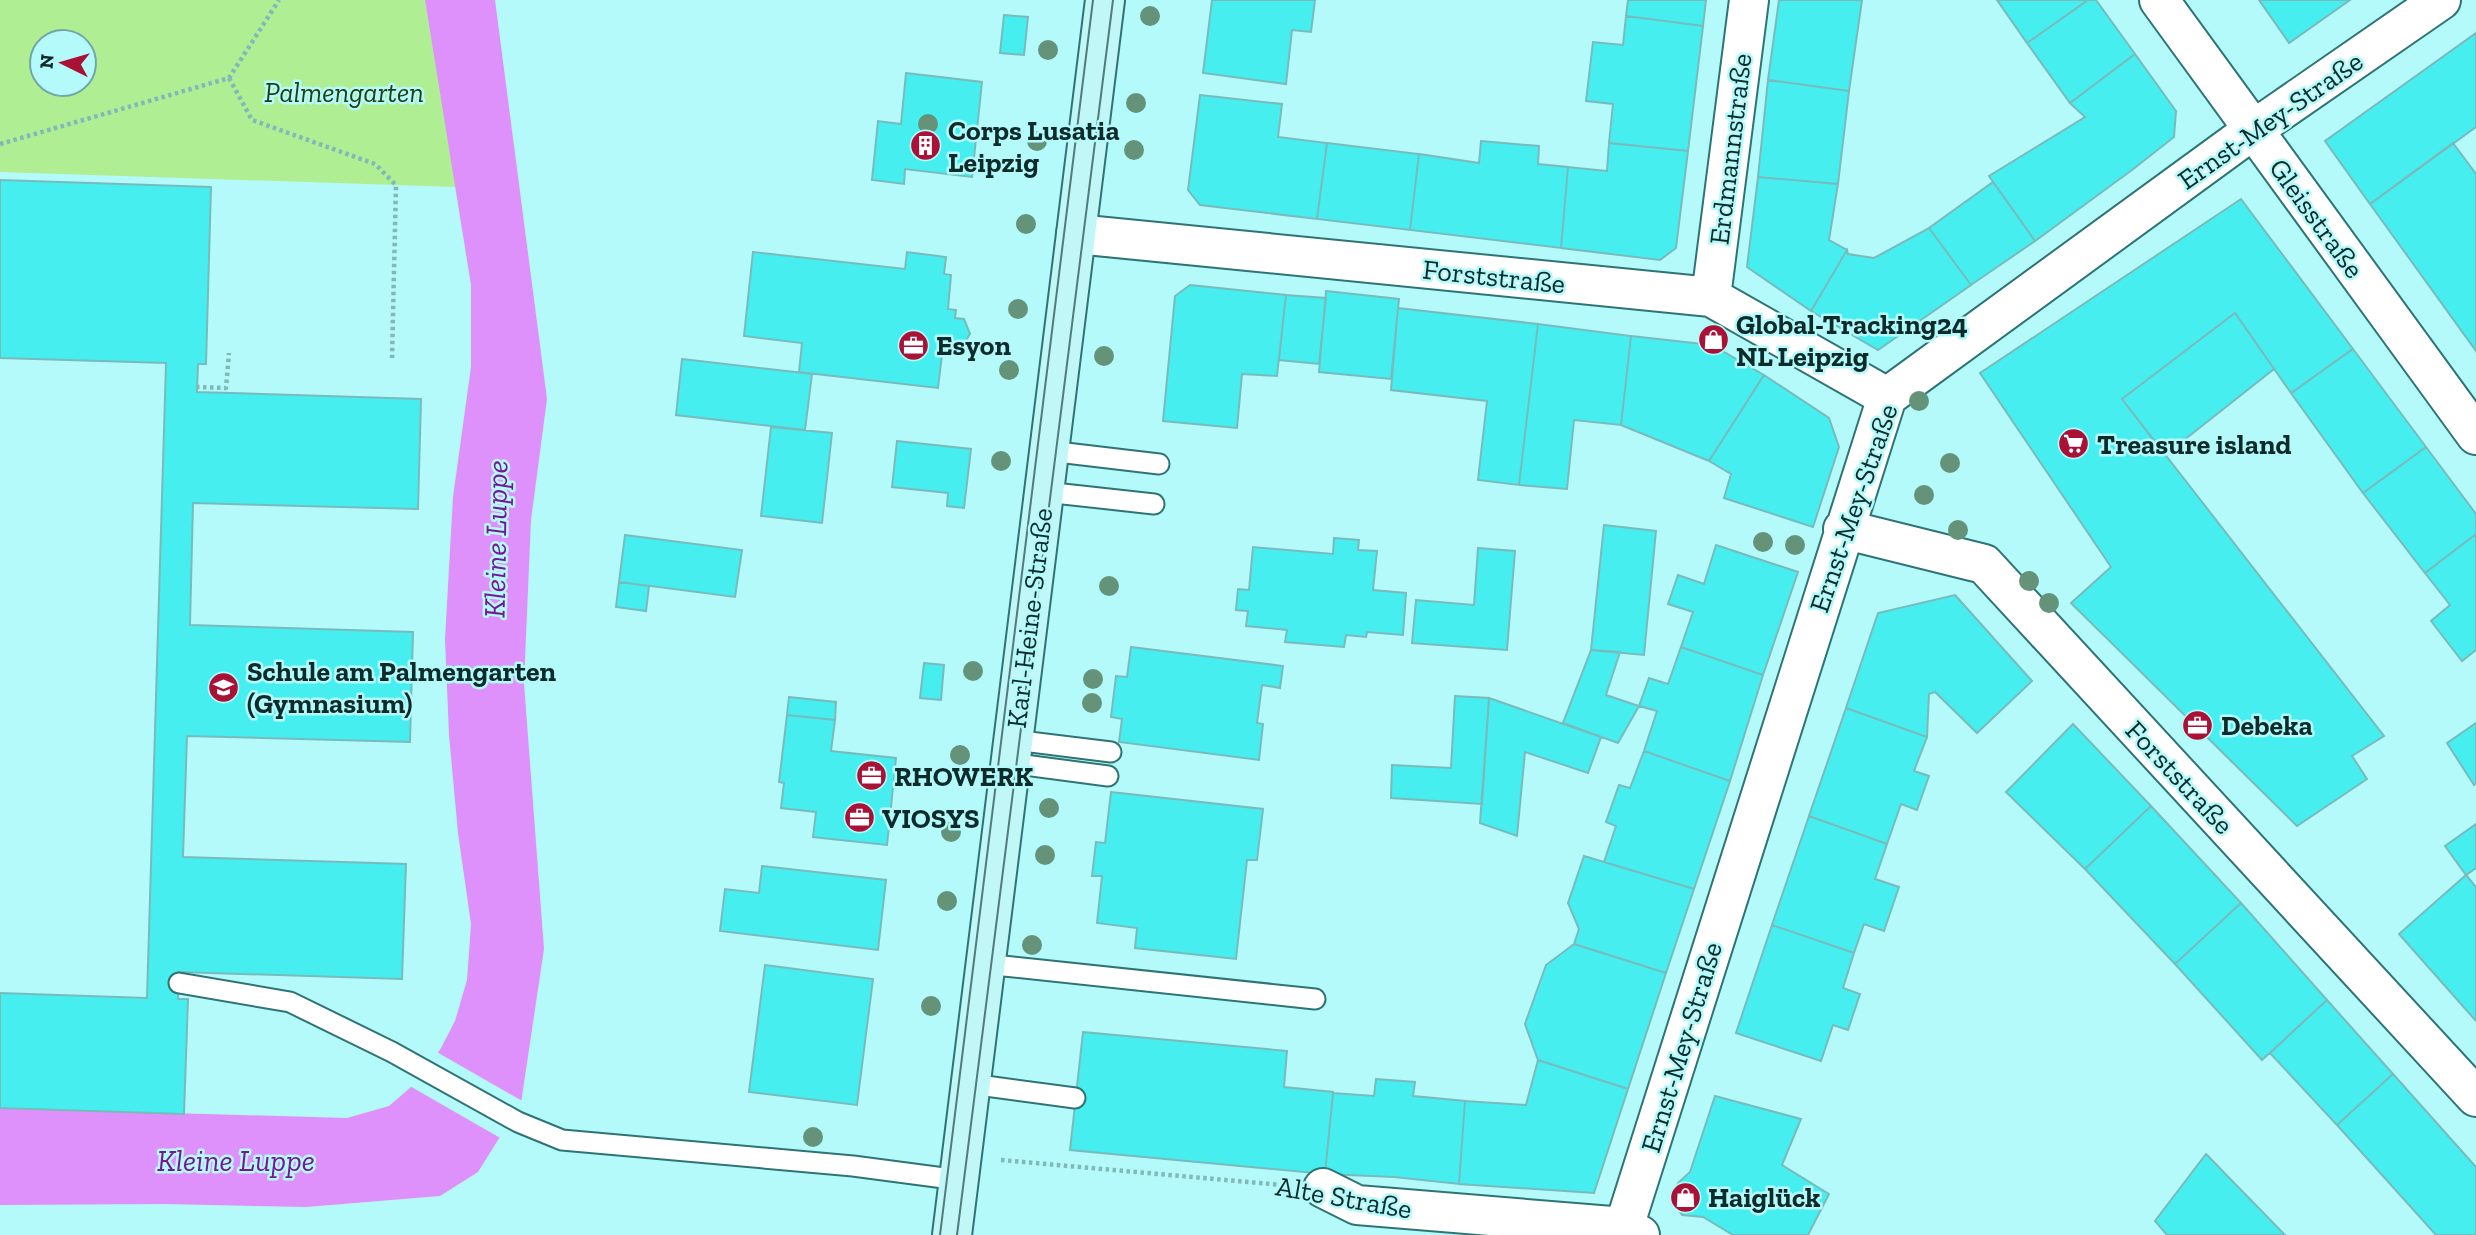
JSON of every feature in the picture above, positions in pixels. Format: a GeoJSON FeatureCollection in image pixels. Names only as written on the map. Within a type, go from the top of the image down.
{"type":"FeatureCollection","features":[{"type":"Feature","properties":{"kind":"main road","name":"Karl-Heine-Straße"},"geometry":{"type":"LineString","coordinates":[[952,1235],[1105,0]]}},
{"type":"Feature","properties":{"kind":"street","name":"Erdmannstraße"},"geometry":{"type":"LineString","coordinates":[[1711,297],[1749,0]]}},
{"type":"Feature","properties":{"kind":"street","name":"Gleisstraße"},"geometry":{"type":"LineString","coordinates":[[2159,0],[2476,435]]}},
{"type":"Feature","properties":{"kind":"street","name":"Ernst-Mey-Straße"},"geometry":{"type":"LineString","coordinates":[[1632,1231],[1843,529],[1886,397],[2253,130],[2441,0]]}},
{"type":"Feature","properties":{"kind":"street","name":"Forststraße"},"geometry":{"type":"LineString","coordinates":[[1076,234],[1711,297],[1886,397]]}},
{"type":"Feature","properties":{"kind":"street","name":"Forststraße"},"geometry":{"type":"LineString","coordinates":[[1843,529],[1984,564],[2476,1097]]}},
{"type":"Feature","properties":{"kind":"street","name":"Alte Straße"},"geometry":{"type":"LineString","coordinates":[[1323,1188],[1357,1205],[1632,1231]]}},
{"type":"Feature","properties":{"kind":"lane"},"geometry":{"type":"LineString","coordinates":[[1049,451],[1159,464]]}},
{"type":"Feature","properties":{"kind":"lane"},"geometry":{"type":"LineString","coordinates":[[1045,492],[1154,505]]}},
{"type":"Feature","properties":{"kind":"lane"},"geometry":{"type":"LineString","coordinates":[[1012,751],[1111,752]]}},
{"type":"Feature","properties":{"kind":"lane"},"geometry":{"type":"LineString","coordinates":[[1012,751],[1108,776]]}},
{"type":"Feature","properties":{"kind":"lane"},"geometry":{"type":"LineString","coordinates":[[985,964],[1315,999]]}},
{"type":"Feature","properties":{"kind":"lane"},"geometry":{"type":"LineString","coordinates":[[179,983],[290,1002],[417,1065],[517,1122],[562,1140],[839,1165],[961,1168]]}},
{"type":"Feature","properties":{"kind":"lane"},"geometry":{"type":"LineString","coordinates":[[971,1084],[1075,1098]]}},
{"type":"Feature","properties":{"kind":"path"},"geometry":{"type":"LineString","coordinates":[[0,144],[229,78],[279,0]]}},
{"type":"Feature","properties":{"kind":"path"},"geometry":{"type":"LineString","coordinates":[[229,78],[252,120],[375,164],[396,185],[392,358]]}},
{"type":"Feature","properties":{"kind":"path"},"geometry":{"type":"LineString","coordinates":[[196,387],[226,388],[229,353]]}},
{"type":"Feature","properties":{"kind":"path","name":"Alte Straße"},"geometry":{"type":"LineString","coordinates":[[961,1168],[1323,1188]]}},
{"type":"Feature","properties":{"kind":"green space","name":"Palmengarten"},"geometry":{"type":"Polygon","coordinates":[[[0,0],[425,0],[456,187],[0,172],[0,0]]]}},
{"type":"Feature","properties":{"kind":"water","name":"Kleine Luppe"},"geometry":{"type":"Polygon","coordinates":[[[425,0],[495,0],[547,399],[531,520],[524,683],[544,949],[521,1103],[478,1172],[440,1196],[306,1207],[0,1205],[0,1108],[347,1118],[389,1106],[418,1081],[441,1048],[455,1021],[467,980],[471,924],[458,833],[449,735],[445,639],[453,497],[471,367],[471,285],[425,0]]]}},
{"type":"Feature","properties":{"kind":"pier"},"geometry":{"type":"Polygon","coordinates":[[[435,1051],[524,1102],[502,1139],[408,1085],[435,1051]]]}},
{"type":"Feature","properties":{"kind":"building"},"geometry":{"type":"Polygon","coordinates":[[[1212,0],[1315,0],[1311,32],[1292,30],[1286,84],[1203,73],[1212,0]]]}},
{"type":"Feature","properties":{"kind":"building"},"geometry":{"type":"Polygon","coordinates":[[[1628,0],[1706,0],[1703,26],[1626,16],[1628,0]]]}},
{"type":"Feature","properties":{"kind":"building"},"geometry":{"type":"Polygon","coordinates":[[[1779,0],[1862,0],[1849,91],[1768,80],[1779,0]]]}},
{"type":"Feature","properties":{"kind":"building"},"geometry":{"type":"Polygon","coordinates":[[[1997,0],[2088,0],[2027,43],[1997,0]]]}},
{"type":"Feature","properties":{"kind":"building"},"geometry":{"type":"Polygon","coordinates":[[[2088,0],[2096,0],[2135,54],[2070,103],[2027,43],[2088,0]]]}},
{"type":"Feature","properties":{"kind":"building"},"geometry":{"type":"Polygon","coordinates":[[[2259,0],[2350,0],[2289,43],[2259,0]]]}},
{"type":"Feature","properties":{"kind":"building"},"geometry":{"type":"Polygon","coordinates":[[[1004,15],[1028,17],[1024,55],[1000,53],[1004,15]]]}},
{"type":"Feature","properties":{"kind":"building"},"geometry":{"type":"Polygon","coordinates":[[[1626,16],[1703,26],[1688,151],[1609,143],[1613,104],[1586,101],[1593,42],[1623,45],[1626,16]]]}},
{"type":"Feature","properties":{"kind":"building"},"geometry":{"type":"Polygon","coordinates":[[[2476,33],[2476,127],[2370,204],[2325,141],[2476,33]]]}},
{"type":"Feature","properties":{"kind":"building"},"geometry":{"type":"Polygon","coordinates":[[[2135,54],[2176,111],[2174,137],[2035,241],[1989,176],[2085,117],[2070,103],[2135,54]]]}},
{"type":"Feature","properties":{"kind":"building","name":"Corps Lusatia Leipzig"},"geometry":{"type":"Polygon","coordinates":[[[906,73],[982,82],[972,177],[905,169],[904,184],[872,180],[878,121],[901,124],[906,73]]]}},
{"type":"Feature","properties":{"kind":"building"},"geometry":{"type":"Polygon","coordinates":[[[1768,80],[1849,91],[1838,184],[1758,177],[1768,80]]]}},
{"type":"Feature","properties":{"kind":"building"},"geometry":{"type":"Polygon","coordinates":[[[1200,95],[1282,104],[1278,137],[1327,143],[1317,219],[1200,205],[1188,190],[1200,95]]]}},
{"type":"Feature","properties":{"kind":"building"},"geometry":{"type":"Polygon","coordinates":[[[1481,141],[1539,146],[1538,164],[1568,167],[1561,248],[1410,230],[1419,154],[1479,163],[1481,141]]]}},
{"type":"Feature","properties":{"kind":"building"},"geometry":{"type":"Polygon","coordinates":[[[1327,143],[1419,154],[1410,230],[1317,219],[1327,143]]]}},
{"type":"Feature","properties":{"kind":"building"},"geometry":{"type":"Polygon","coordinates":[[[1609,143],[1688,151],[1676,248],[1660,260],[1561,248],[1568,167],[1607,171],[1609,143]]]}},
{"type":"Feature","properties":{"kind":"building"},"geometry":{"type":"Polygon","coordinates":[[[2453,143],[2476,174],[2476,351],[2370,204],[2453,143]]]}},
{"type":"Feature","properties":{"kind":"building"},"geometry":{"type":"Polygon","coordinates":[[[1758,177],[1838,184],[1829,240],[1847,250],[1811,311],[1747,267],[1758,177]]]}},
{"type":"Feature","properties":{"kind":"building"},"geometry":{"type":"Polygon","coordinates":[[[0,180],[211,187],[206,364],[198,364],[197,392],[421,399],[418,509],[193,503],[190,625],[413,632],[410,742],[187,736],[183,857],[406,864],[402,979],[179,972],[178,999],[188,999],[184,1114],[0,1108],[0,993],[147,998],[166,363],[0,358],[0,180]]]}},
{"type":"Feature","properties":{"kind":"building"},"geometry":{"type":"Polygon","coordinates":[[[1993,182],[2035,241],[1971,285],[1929,228],[1993,182]]]}},
{"type":"Feature","properties":{"kind":"building"},"geometry":{"type":"Polygon","coordinates":[[[2241,199],[2353,349],[2291,393],[2235,313],[2122,399],[2384,736],[2352,756],[2367,779],[2297,826],[2071,603],[2111,567],[1980,373],[2241,199]]]}},
{"type":"Feature","properties":{"kind":"building"},"geometry":{"type":"Polygon","coordinates":[[[1929,228],[1971,285],[1878,350],[1811,311],[1847,250],[1848,254],[1874,258],[1929,228]]]}},
{"type":"Feature","properties":{"kind":"building"},"geometry":{"type":"Polygon","coordinates":[[[753,252],[905,269],[907,252],[946,257],[944,274],[951,275],[948,309],[956,310],[955,318],[964,319],[970,334],[961,349],[952,347],[951,355],[942,355],[938,388],[799,372],[802,343],[744,336],[753,252]]]}},
{"type":"Feature","properties":{"kind":"building"},"geometry":{"type":"Polygon","coordinates":[[[1190,285],[1286,295],[1277,376],[1242,374],[1237,428],[1163,421],[1175,296],[1190,285]]]}},
{"type":"Feature","properties":{"kind":"building"},"geometry":{"type":"Polygon","coordinates":[[[1326,291],[1399,299],[1391,379],[1319,372],[1326,291]]]}},
{"type":"Feature","properties":{"kind":"building"},"geometry":{"type":"Polygon","coordinates":[[[1286,295],[1326,298],[1319,364],[1279,360],[1286,295]]]}},
{"type":"Feature","properties":{"kind":"building"},"geometry":{"type":"Polygon","coordinates":[[[1398,308],[1538,324],[1519,485],[1478,480],[1487,401],[1391,390],[1398,308]]]}},
{"type":"Feature","properties":{"kind":"building"},"geometry":{"type":"Polygon","coordinates":[[[2235,313],[2274,369],[2165,455],[2122,399],[2235,313]]]}},
{"type":"Feature","properties":{"kind":"building"},"geometry":{"type":"Polygon","coordinates":[[[1538,324],[1631,336],[1621,425],[1574,420],[1567,489],[1519,485],[1538,324]]]}},
{"type":"Feature","properties":{"kind":"building"},"geometry":{"type":"Polygon","coordinates":[[[1631,336],[1712,345],[1764,375],[1709,461],[1621,425],[1631,336]]]}},
{"type":"Feature","properties":{"kind":"building"},"geometry":{"type":"Polygon","coordinates":[[[2353,349],[2426,447],[2363,493],[2291,393],[2353,349]]]}},
{"type":"Feature","properties":{"kind":"building"},"geometry":{"type":"Polygon","coordinates":[[[682,359],[812,374],[805,430],[676,415],[682,359]]]}},
{"type":"Feature","properties":{"kind":"building"},"geometry":{"type":"Polygon","coordinates":[[[1764,375],[1829,418],[1839,447],[1813,527],[1724,498],[1731,474],[1709,461],[1764,375]]]}},
{"type":"Feature","properties":{"kind":"building"},"geometry":{"type":"Polygon","coordinates":[[[771,427],[832,433],[822,523],[761,516],[771,427]]]}},
{"type":"Feature","properties":{"kind":"building"},"geometry":{"type":"Polygon","coordinates":[[[897,441],[971,449],[964,508],[947,506],[948,493],[892,487],[897,441]]]}},
{"type":"Feature","properties":{"kind":"building"},"geometry":{"type":"Polygon","coordinates":[[[2426,447],[2476,514],[2476,534],[2425,573],[2363,493],[2426,447]]]}},
{"type":"Feature","properties":{"kind":"building"},"geometry":{"type":"Polygon","coordinates":[[[1604,525],[1656,531],[1644,655],[1591,650],[1604,525]]]}},
{"type":"Feature","properties":{"kind":"building"},"geometry":{"type":"Polygon","coordinates":[[[2476,534],[2476,650],[2462,661],[2431,621],[2450,605],[2425,573],[2476,534]]]}},
{"type":"Feature","properties":{"kind":"building"},"geometry":{"type":"Polygon","coordinates":[[[625,535],[742,550],[735,597],[619,582],[625,535]]]}},
{"type":"Feature","properties":{"kind":"building"},"geometry":{"type":"Polygon","coordinates":[[[1334,538],[1359,540],[1358,550],[1377,551],[1373,590],[1406,593],[1403,635],[1367,632],[1366,637],[1346,635],[1344,647],[1285,642],[1287,630],[1246,626],[1248,611],[1236,610],[1238,589],[1249,590],[1253,547],[1333,554],[1334,538]]]}},
{"type":"Feature","properties":{"kind":"building"},"geometry":{"type":"Polygon","coordinates":[[[1716,545],[1798,572],[1763,675],[1681,647],[1693,612],[1668,604],[1678,575],[1704,584],[1716,545]]]}},
{"type":"Feature","properties":{"kind":"building"},"geometry":{"type":"Polygon","coordinates":[[[1478,548],[1515,551],[1507,650],[1412,643],[1416,600],[1474,605],[1478,548]]]}},
{"type":"Feature","properties":{"kind":"building"},"geometry":{"type":"Polygon","coordinates":[[[619,582],[649,586],[646,611],[616,607],[619,582]]]}},
{"type":"Feature","properties":{"kind":"building"},"geometry":{"type":"Polygon","coordinates":[[[1955,595],[2032,681],[1977,733],[1935,692],[1929,694],[1927,737],[1846,708],[1878,613],[1955,595]]]}},
{"type":"Feature","properties":{"kind":"building"},"geometry":{"type":"Polygon","coordinates":[[[1131,647],[1283,666],[1280,688],[1262,685],[1257,723],[1263,724],[1259,760],[1119,742],[1122,719],[1111,717],[1116,676],[1127,677],[1131,647]]]}},
{"type":"Feature","properties":{"kind":"building"},"geometry":{"type":"Polygon","coordinates":[[[1681,647],[1763,675],[1730,781],[1644,751],[1657,711],[1639,706],[1649,678],[1668,684],[1681,647]]]}},
{"type":"Feature","properties":{"kind":"building"},"geometry":{"type":"Polygon","coordinates":[[[1591,650],[1620,652],[1606,695],[1639,706],[1618,743],[1563,723],[1591,650]]]}},
{"type":"Feature","properties":{"kind":"building"},"geometry":{"type":"Polygon","coordinates":[[[924,663],[944,665],[941,700],[920,698],[924,663]]]}},
{"type":"Feature","properties":{"kind":"building"},"geometry":{"type":"Polygon","coordinates":[[[1455,696],[1489,698],[1482,804],[1391,798],[1392,765],[1451,768],[1455,696]]]}},
{"type":"Feature","properties":{"kind":"building"},"geometry":{"type":"Polygon","coordinates":[[[789,697],[836,702],[835,720],[787,715],[789,697]]]}},
{"type":"Feature","properties":{"kind":"building"},"geometry":{"type":"Polygon","coordinates":[[[1489,698],[1601,737],[1588,773],[1525,752],[1517,836],[1480,823],[1489,698]]]}},
{"type":"Feature","properties":{"kind":"building"},"geometry":{"type":"Polygon","coordinates":[[[1846,708],[1927,737],[1914,771],[1929,776],[1917,810],[1901,804],[1887,844],[1809,816],[1846,708]]]}},
{"type":"Feature","properties":{"kind":"building"},"geometry":{"type":"Polygon","coordinates":[[[787,715],[835,720],[831,751],[896,758],[887,845],[813,837],[816,812],[781,808],[784,783],[779,782],[787,715]]]}},
{"type":"Feature","properties":{"kind":"building"},"geometry":{"type":"Polygon","coordinates":[[[2476,723],[2476,783],[2474,785],[2447,743],[2476,723]]]}},
{"type":"Feature","properties":{"kind":"building"},"geometry":{"type":"Polygon","coordinates":[[[2073,724],[2151,806],[2085,869],[2006,792],[2073,724]]]}},
{"type":"Feature","properties":{"kind":"building"},"geometry":{"type":"Polygon","coordinates":[[[1644,751],[1730,781],[1694,889],[1604,862],[1616,826],[1606,822],[1619,785],[1630,788],[1644,751]]]}},
{"type":"Feature","properties":{"kind":"building"},"geometry":{"type":"Polygon","coordinates":[[[1111,792],[1263,809],[1257,860],[1247,860],[1236,959],[1135,948],[1137,928],[1097,923],[1102,876],[1092,876],[1096,842],[1105,843],[1111,792]]]}},
{"type":"Feature","properties":{"kind":"building"},"geometry":{"type":"Polygon","coordinates":[[[2151,806],[2241,903],[2175,964],[2085,869],[2151,806]]]}},
{"type":"Feature","properties":{"kind":"building"},"geometry":{"type":"Polygon","coordinates":[[[1809,816],[1887,844],[1875,879],[1899,887],[1884,931],[1864,924],[1854,953],[1772,925],[1809,816]]]}},
{"type":"Feature","properties":{"kind":"building"},"geometry":{"type":"Polygon","coordinates":[[[2476,824],[2476,868],[2466,875],[2445,846],[2476,824]]]}},
{"type":"Feature","properties":{"kind":"building"},"geometry":{"type":"Polygon","coordinates":[[[1584,856],[1694,889],[1666,973],[1574,944],[1579,929],[1568,903],[1584,856]]]}},
{"type":"Feature","properties":{"kind":"building"},"geometry":{"type":"Polygon","coordinates":[[[762,866],[886,880],[878,950],[720,931],[725,889],[759,893],[762,866]]]}},
{"type":"Feature","properties":{"kind":"building"},"geometry":{"type":"Polygon","coordinates":[[[2466,875],[2476,887],[2476,1021],[2399,934],[2466,875]]]}},
{"type":"Feature","properties":{"kind":"building"},"geometry":{"type":"Polygon","coordinates":[[[2241,903],[2327,1000],[2262,1060],[2175,964],[2241,903]]]}},
{"type":"Feature","properties":{"kind":"building"},"geometry":{"type":"Polygon","coordinates":[[[1772,925],[1854,953],[1843,988],[1860,994],[1848,1030],[1833,1025],[1821,1061],[1736,1033],[1772,925]]]}},
{"type":"Feature","properties":{"kind":"building"},"geometry":{"type":"Polygon","coordinates":[[[1574,944],[1666,973],[1628,1089],[1538,1060],[1525,1024],[1546,965],[1574,944]]]}},
{"type":"Feature","properties":{"kind":"building"},"geometry":{"type":"Polygon","coordinates":[[[765,965],[873,979],[857,1105],[749,1092],[765,965]]]}},
{"type":"Feature","properties":{"kind":"building"},"geometry":{"type":"Polygon","coordinates":[[[2327,1000],[2393,1074],[2337,1125],[2270,1053],[2327,1000]]]}},
{"type":"Feature","properties":{"kind":"building"},"geometry":{"type":"Polygon","coordinates":[[[1083,1032],[1287,1051],[1284,1087],[1333,1092],[1325,1174],[1070,1150],[1083,1032]]]}},
{"type":"Feature","properties":{"kind":"building"},"geometry":{"type":"Polygon","coordinates":[[[1538,1060],[1628,1089],[1594,1193],[1459,1184],[1465,1101],[1526,1105],[1538,1060]]]}},
{"type":"Feature","properties":{"kind":"building"},"geometry":{"type":"Polygon","coordinates":[[[2393,1074],[2476,1167],[2476,1235],[2436,1235],[2337,1125],[2393,1074]]]}},
{"type":"Feature","properties":{"kind":"building"},"geometry":{"type":"Polygon","coordinates":[[[1376,1079],[1415,1082],[1413,1096],[1465,1101],[1459,1184],[1394,1177],[1325,1174],[1333,1093],[1374,1096],[1376,1079]]]}},
{"type":"Feature","properties":{"kind":"building"},"geometry":{"type":"Polygon","coordinates":[[[1715,1096],[1801,1119],[1782,1165],[1829,1194],[1808,1235],[1733,1235],[1703,1217],[1682,1215],[1672,1200],[1678,1183],[1690,1172],[1715,1096]]]}},
{"type":"Feature","properties":{"kind":"building"},"geometry":{"type":"Polygon","coordinates":[[[2206,1154],[2285,1235],[2167,1235],[2155,1221],[2206,1154]]]}},
{"type":"Feature","properties":{"kind":"tram line"},"geometry":{"type":"LineString","coordinates":[[940,1235],[1093,0]]}},
{"type":"Feature","properties":{"kind":"tram line"},"geometry":{"type":"LineString","coordinates":[[957,1235],[1113,0]]}},
{"type":"Feature","properties":{"kind":"place","name":"Corps Lusatia Leipzig"},"geometry":{"type":"Point","coordinates":[925,146]}},
{"type":"Feature","properties":{"kind":"place","name":"Global-Tracking24 NL Leipzig"},"geometry":{"type":"Point","coordinates":[1713,340]}},
{"type":"Feature","properties":{"kind":"place","name":"Esyon"},"geometry":{"type":"Point","coordinates":[913,345]}},
{"type":"Feature","properties":{"kind":"place","name":"Treasure island"},"geometry":{"type":"Point","coordinates":[2074,444]}},
{"type":"Feature","properties":{"kind":"place","name":"Schule am Palmengarten (Gymnasium)"},"geometry":{"type":"Point","coordinates":[224,687]}},
{"type":"Feature","properties":{"kind":"place","name":"Debeka"},"geometry":{"type":"Point","coordinates":[2198,725]}},
{"type":"Feature","properties":{"kind":"place","name":"RHOWERK"},"geometry":{"type":"Point","coordinates":[871,776]}},
{"type":"Feature","properties":{"kind":"place","name":"VIOSYS"},"geometry":{"type":"Point","coordinates":[859,818]}},
{"type":"Feature","properties":{"kind":"place","name":"Haiglück"},"geometry":{"type":"Point","coordinates":[1685,1197]}}]}
